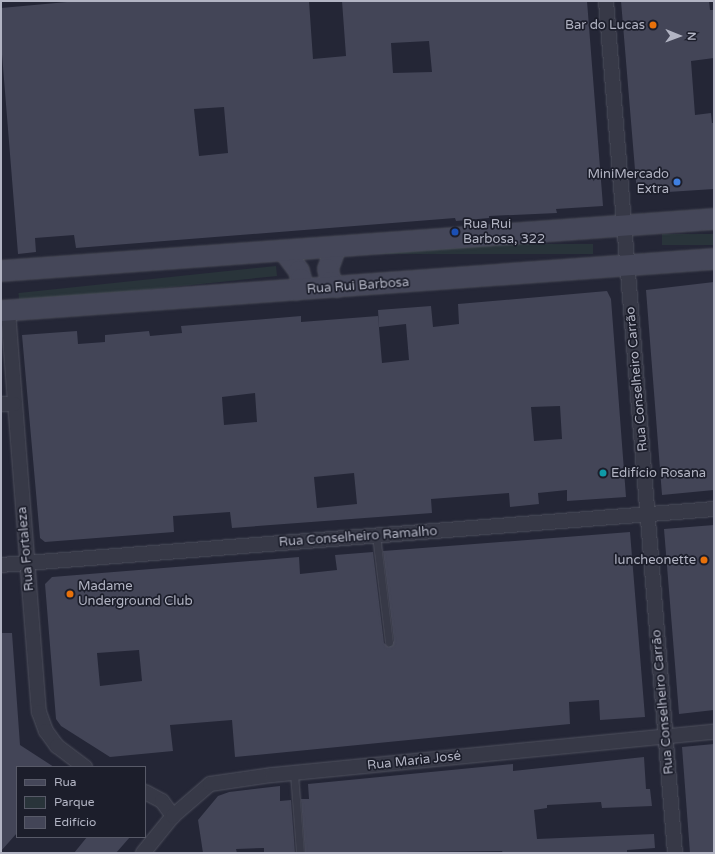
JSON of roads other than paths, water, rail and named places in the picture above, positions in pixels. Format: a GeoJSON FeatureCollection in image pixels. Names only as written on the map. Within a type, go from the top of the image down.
{"type":"FeatureCollection","features":[{"type":"Feature","properties":{"kind":"main road"},"geometry":{"type":"LineString","coordinates":[[1,271],[714,219]]}},
{"type":"Feature","properties":{"kind":"main road"},"geometry":{"type":"LineString","coordinates":[[336,247],[328,270],[331,282],[337,287]]}},
{"type":"Feature","properties":{"kind":"main road"},"geometry":{"type":"LineString","coordinates":[[284,251],[300,271],[300,288],[296,290]]}},
{"type":"Feature","properties":{"kind":"main road","name":"Rua Rui Barbosa"},"geometry":{"type":"LineString","coordinates":[[4,311],[714,259]]}},
{"type":"Feature","properties":{"kind":"street","name":"Rua Conselheiro Carrão"},"geometry":{"type":"LineString","coordinates":[[606,1],[675,853]]}},
{"type":"Feature","properties":{"kind":"street","name":"Rua Fortaleza"},"geometry":{"type":"LineString","coordinates":[[4,311],[8,404],[27,563],[39,712],[46,731],[57,746],[84,766]]}},
{"type":"Feature","properties":{"kind":"street","name":"Rua Conselheiro Ramalho"},"geometry":{"type":"LineString","coordinates":[[1,565],[714,509]]}},
{"type":"Feature","properties":{"kind":"street","name":"Rua Maria José"},"geometry":{"type":"LineString","coordinates":[[143,853],[173,816],[210,784],[294,773],[714,732]]}},
{"type":"Feature","properties":{"kind":"street"},"geometry":{"type":"LineString","coordinates":[[146,793],[162,801],[173,816]]}},
{"type":"Feature","properties":{"kind":"lane"},"geometry":{"type":"LineString","coordinates":[[376,535],[388,642]]}},
{"type":"Feature","properties":{"kind":"lane"},"geometry":{"type":"LineString","coordinates":[[294,773],[300,853]]}},
{"type":"Feature","properties":{"kind":"place","name":"Bar do Lucas"},"geometry":{"type":"Point","coordinates":[653,25]}},
{"type":"Feature","properties":{"kind":"place","name":"MiniMercado Extra"},"geometry":{"type":"Point","coordinates":[677,182]}},
{"type":"Feature","properties":{"kind":"place","name":"Rua Rui Barbosa, 322"},"geometry":{"type":"Point","coordinates":[455,232]}},
{"type":"Feature","properties":{"kind":"place","name":"Edifício Rosana"},"geometry":{"type":"Point","coordinates":[603,473]}},
{"type":"Feature","properties":{"kind":"place","name":"luncheonette"},"geometry":{"type":"Point","coordinates":[704,560]}},
{"type":"Feature","properties":{"kind":"place","name":"Madame Underground Club"},"geometry":{"type":"Point","coordinates":[70,594]}}]}
